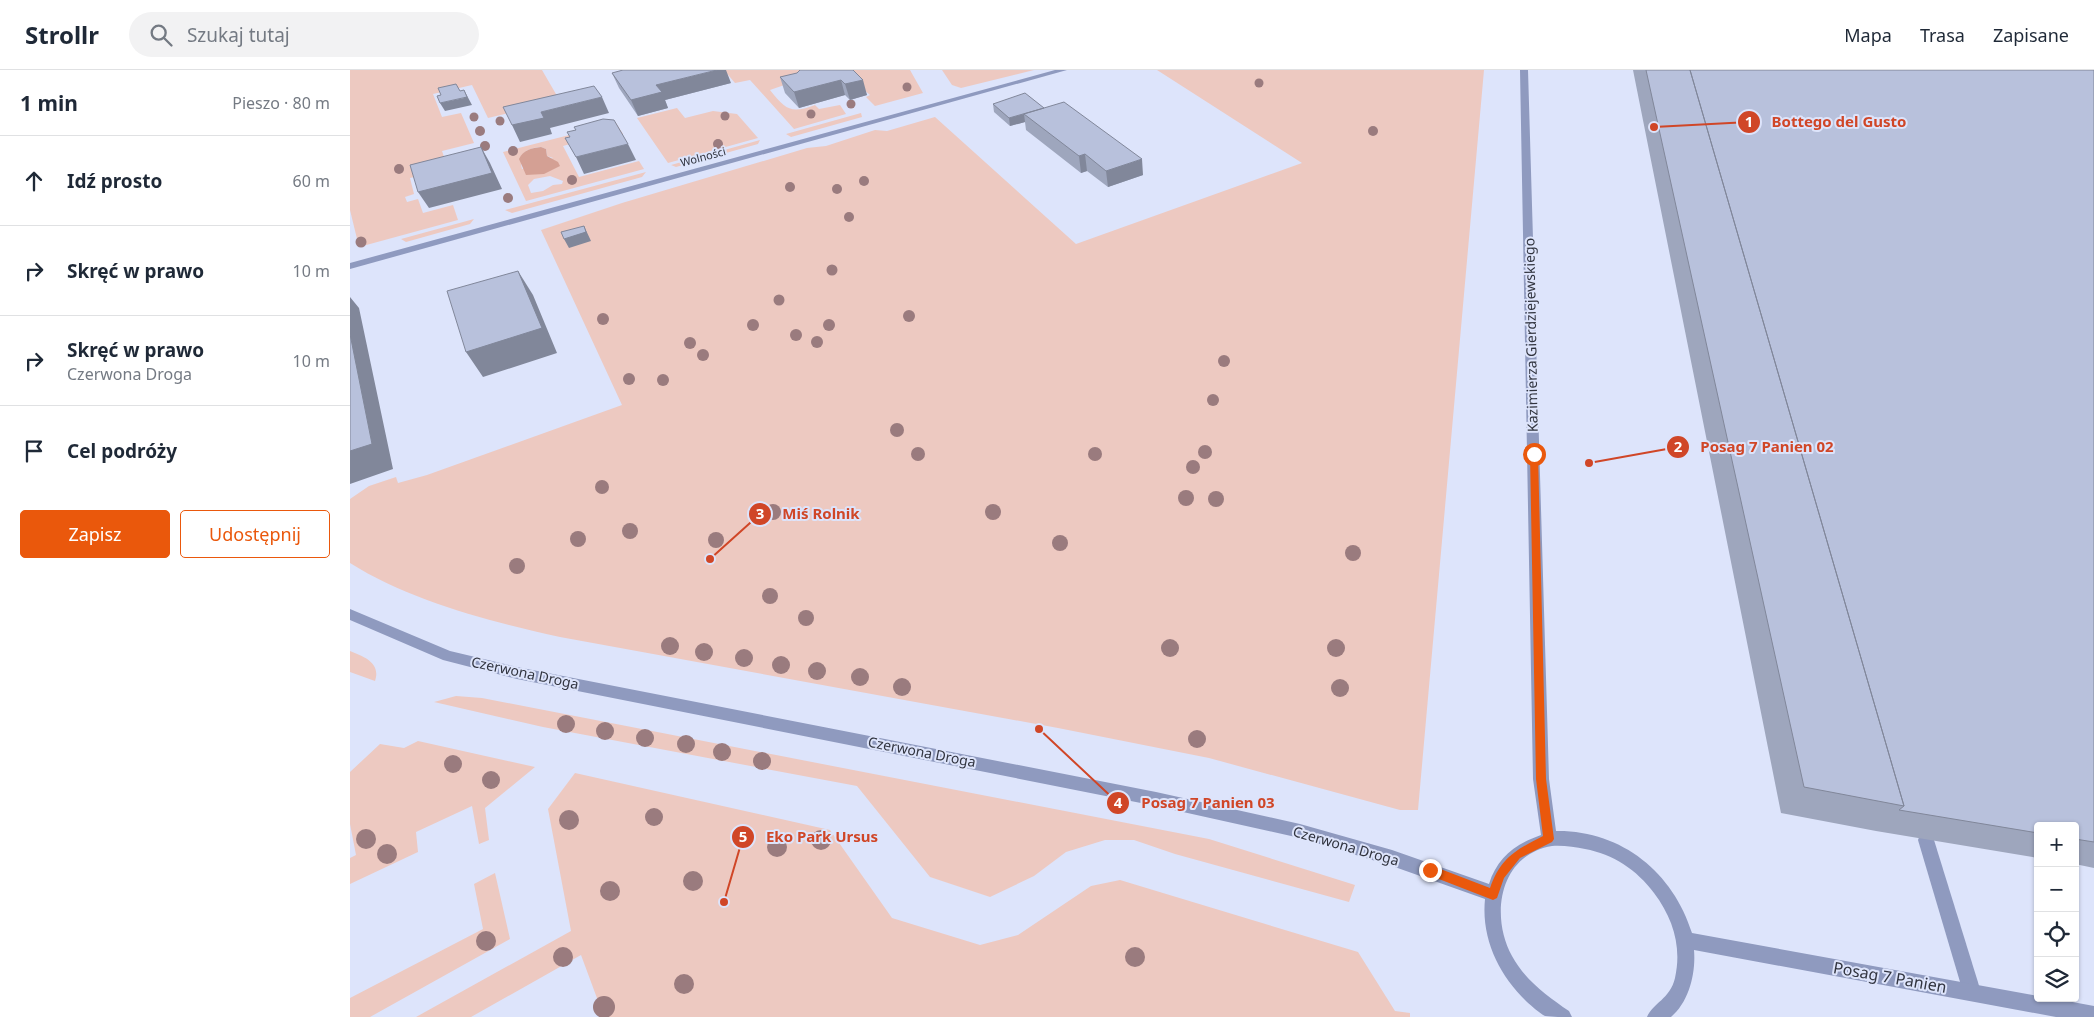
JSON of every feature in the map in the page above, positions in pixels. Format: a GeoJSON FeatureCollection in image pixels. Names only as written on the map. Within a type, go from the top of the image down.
{"type":"FeatureCollection","features":[{"type":"Feature","properties":{"kind":"street","name":"Wolności"},"geometry":{"type":"LineString","coordinates":[[350,266],[1063,70]]}},
{"type":"Feature","properties":{"kind":"street","name":"Kazimierza Gierdziejewskiego"},"geometry":{"type":"LineString","coordinates":[[1524,70],[1541,779],[1549,839]]}},
{"type":"Feature","properties":{"kind":"street","name":"Czerwona Droga"},"geometry":{"type":"LineString","coordinates":[[350,614],[448,656],[516,673],[1136,795],[1300,831],[1392,858],[1493,894]]}},
{"type":"Feature","properties":{"kind":"street"},"geometry":{"type":"LineString","coordinates":[[1557,1015],[1526,990],[1505,962],[1494,931],[1492,902],[1500,875],[1516,855],[1549,839],[1594,842],[1620,853],[1645,871],[1666,894],[1681,920],[1688,949],[1686,978],[1672,1004],[1656,1017]]}},
{"type":"Feature","properties":{"kind":"street"},"geometry":{"type":"LineString","coordinates":[[1926,840],[1972,992]]}},
{"type":"Feature","properties":{"kind":"street","name":"Posag 7 Panien"},"geometry":{"type":"LineString","coordinates":[[1685,940],[2094,1015]]}},
{"type":"Feature","properties":{"kind":"shaded area"},"geometry":{"type":"Polygon","coordinates":[[[350,70],[542,70],[560,101],[488,118],[472,85],[433,94],[442,117],[461,113],[474,143],[442,151],[447,165],[427,174],[410,178],[414,194],[405,197],[407,202],[418,199],[423,213],[453,205],[458,220],[359,247],[350,210],[350,70]]]}},
{"type":"Feature","properties":{"kind":"shaded area"},"geometry":{"type":"Polygon","coordinates":[[[724,70],[910,70],[923,93],[875,106],[866,97],[870,95],[848,76],[790,83],[770,90],[780,102],[790,108],[800,109],[815,105],[819,109],[840,105],[846,114],[794,129],[750,80],[735,83],[724,70]]]}},
{"type":"Feature","properties":{"kind":"shaded area"},"geometry":{"type":"Polygon","coordinates":[[[942,70],[1034,70],[961,88],[952,85],[942,70]]]}},
{"type":"Feature","properties":{"kind":"shaded area"},"geometry":{"type":"Polygon","coordinates":[[[1157,70],[1484,70],[1418,810],[1400,810],[1209,758],[1058,728],[534,631],[452,609],[399,588],[350,563],[350,499],[369,486],[396,477],[398,483],[427,475],[622,405],[541,230],[622,203],[807,148],[826,146],[875,130],[887,131],[935,117],[1076,244],[1302,163],[1157,70]]]}},
{"type":"Feature","properties":{"kind":"shaded area"},"geometry":{"type":"Polygon","coordinates":[[[677,108],[685,118],[713,111],[737,114],[758,138],[668,163],[637,118],[677,108]]]}},
{"type":"Feature","properties":{"kind":"shaded area"},"geometry":{"type":"Polygon","coordinates":[[[861,113],[862,117],[791,137],[786,134],[861,113]]]}},
{"type":"Feature","properties":{"kind":"shaded area"},"geometry":{"type":"Polygon","coordinates":[[[616,123],[623,134],[609,133],[563,146],[579,177],[639,161],[644,169],[526,201],[503,152],[616,123]],[[541,147],[527,150],[524,153],[521,159],[522,169],[553,158],[547,156],[546,149],[541,147]],[[550,176],[534,179],[528,185],[531,193],[543,191],[553,185],[562,184],[563,181],[550,176]]]}},
{"type":"Feature","properties":{"kind":"shaded area"},"geometry":{"type":"Polygon","coordinates":[[[760,140],[758,144],[676,167],[671,165],[760,140]]]}},
{"type":"Feature","properties":{"kind":"shaded area"},"geometry":{"type":"Polygon","coordinates":[[[541,147],[546,149],[547,156],[558,162],[560,166],[544,174],[526,175],[519,159],[525,152],[541,147]]]}},
{"type":"Feature","properties":{"kind":"shaded area"},"geometry":{"type":"Polygon","coordinates":[[[646,172],[642,177],[512,213],[505,210],[646,172]]]}},
{"type":"Feature","properties":{"kind":"shaded area"},"geometry":{"type":"Polygon","coordinates":[[[474,219],[470,224],[406,242],[401,239],[474,219]]]}},
{"type":"Feature","properties":{"kind":"shaded area"},"geometry":{"type":"Polygon","coordinates":[[[350,651],[366,658],[374,665],[376,670],[375,681],[350,672],[350,651]]]}},
{"type":"Feature","properties":{"kind":"shaded area"},"geometry":{"type":"Polygon","coordinates":[[[456,696],[482,698],[1209,839],[1355,885],[1349,902],[1175,854],[1134,840],[1105,840],[1066,852],[1034,876],[990,897],[930,877],[857,786],[543,727],[434,702],[456,696]]]}},
{"type":"Feature","properties":{"kind":"shaded area"},"geometry":{"type":"Polygon","coordinates":[[[418,741],[535,767],[485,808],[489,840],[479,844],[472,806],[416,832],[418,852],[350,884],[350,858],[356,855],[350,824],[350,772],[380,744],[404,748],[418,741]]]}},
{"type":"Feature","properties":{"kind":"shaded area"},"geometry":{"type":"Polygon","coordinates":[[[575,773],[830,830],[892,918],[980,945],[1018,935],[1091,886],[1120,880],[1358,952],[1395,1011],[1410,1013],[1410,1017],[604,1017],[581,955],[471,1017],[416,1017],[571,931],[548,809],[575,773]]]}},
{"type":"Feature","properties":{"kind":"shaded area"},"geometry":{"type":"Polygon","coordinates":[[[495,873],[510,939],[370,1017],[350,1017],[350,998],[483,929],[474,884],[495,873]]]}},
{"type":"Feature","properties":{"kind":"building"},"geometry":{"type":"Polygon","coordinates":[[[623,70],[717,70],[656,85],[662,92],[631,100],[612,73],[623,70]]]}},
{"type":"Feature","properties":{"kind":"building"},"geometry":{"type":"Polygon","coordinates":[[[800,70],[853,70],[863,80],[845,84],[841,80],[794,92],[780,77],[797,73],[800,70]]]}},
{"type":"Feature","properties":{"kind":"building"},"geometry":{"type":"Polygon","coordinates":[[[1646,70],[1690,70],[1904,806],[1804,787],[1646,70]]]}},
{"type":"Feature","properties":{"kind":"building"},"geometry":{"type":"Polygon","coordinates":[[[1690,70],[2094,70],[2094,842],[2079,840],[2079,822],[2034,822],[2034,832],[1899,810],[1904,806],[1690,70]]]}},
{"type":"Feature","properties":{"kind":"building"},"geometry":{"type":"Polygon","coordinates":[[[456,84],[460,91],[464,90],[467,97],[440,103],[437,96],[441,95],[438,88],[456,84]]]}},
{"type":"Feature","properties":{"kind":"building"},"geometry":{"type":"Polygon","coordinates":[[[594,86],[602,97],[541,112],[544,118],[512,125],[503,107],[594,86]]]}},
{"type":"Feature","properties":{"kind":"building"},"geometry":{"type":"Polygon","coordinates":[[[1025,93],[1044,108],[1009,118],[993,104],[1025,93]]]}},
{"type":"Feature","properties":{"kind":"building"},"geometry":{"type":"Polygon","coordinates":[[[1064,102],[1142,159],[1106,171],[1085,154],[1079,156],[1024,114],[1064,102]]]}},
{"type":"Feature","properties":{"kind":"building"},"geometry":{"type":"Polygon","coordinates":[[[603,119],[614,120],[628,144],[576,157],[565,138],[570,137],[567,132],[576,130],[574,127],[603,119]]]}},
{"type":"Feature","properties":{"kind":"building"},"geometry":{"type":"Polygon","coordinates":[[[481,147],[492,173],[418,192],[410,165],[481,147]]]}},
{"type":"Feature","properties":{"kind":"building"},"geometry":{"type":"Polygon","coordinates":[[[584,226],[586,232],[564,239],[561,232],[584,226]]]}},
{"type":"Feature","properties":{"kind":"building"},"geometry":{"type":"Polygon","coordinates":[[[518,271],[542,328],[466,352],[447,291],[518,271]]]}},
{"type":"Feature","properties":{"kind":"building"},"geometry":{"type":"Polygon","coordinates":[[[350,334],[372,444],[350,451],[350,334]]]}},
{"type":"Feature","properties":{"kind":"place","name":"Bottego del Gusto"},"geometry":{"type":"Point","coordinates":[1654,127]}},
{"type":"Feature","properties":{"kind":"place","name":"Posag 7 Panien 02"},"geometry":{"type":"Point","coordinates":[1589,463]}},
{"type":"Feature","properties":{"kind":"place","name":"Miś Rolnik"},"geometry":{"type":"Point","coordinates":[710,559]}},
{"type":"Feature","properties":{"kind":"place","name":"Posag 7 Panien 03"},"geometry":{"type":"Point","coordinates":[1039,729]}},
{"type":"Feature","properties":{"kind":"place","name":"Eko Park Ursus"},"geometry":{"type":"Point","coordinates":[724,902]}},
{"type":"Feature","properties":{"kind":"route"},"geometry":{"type":"LineString","coordinates":[[1430,870],[1493,894],[1500,875],[1516,855],[1539,842],[1549,839],[1541,779],[1534,454]]}}]}
